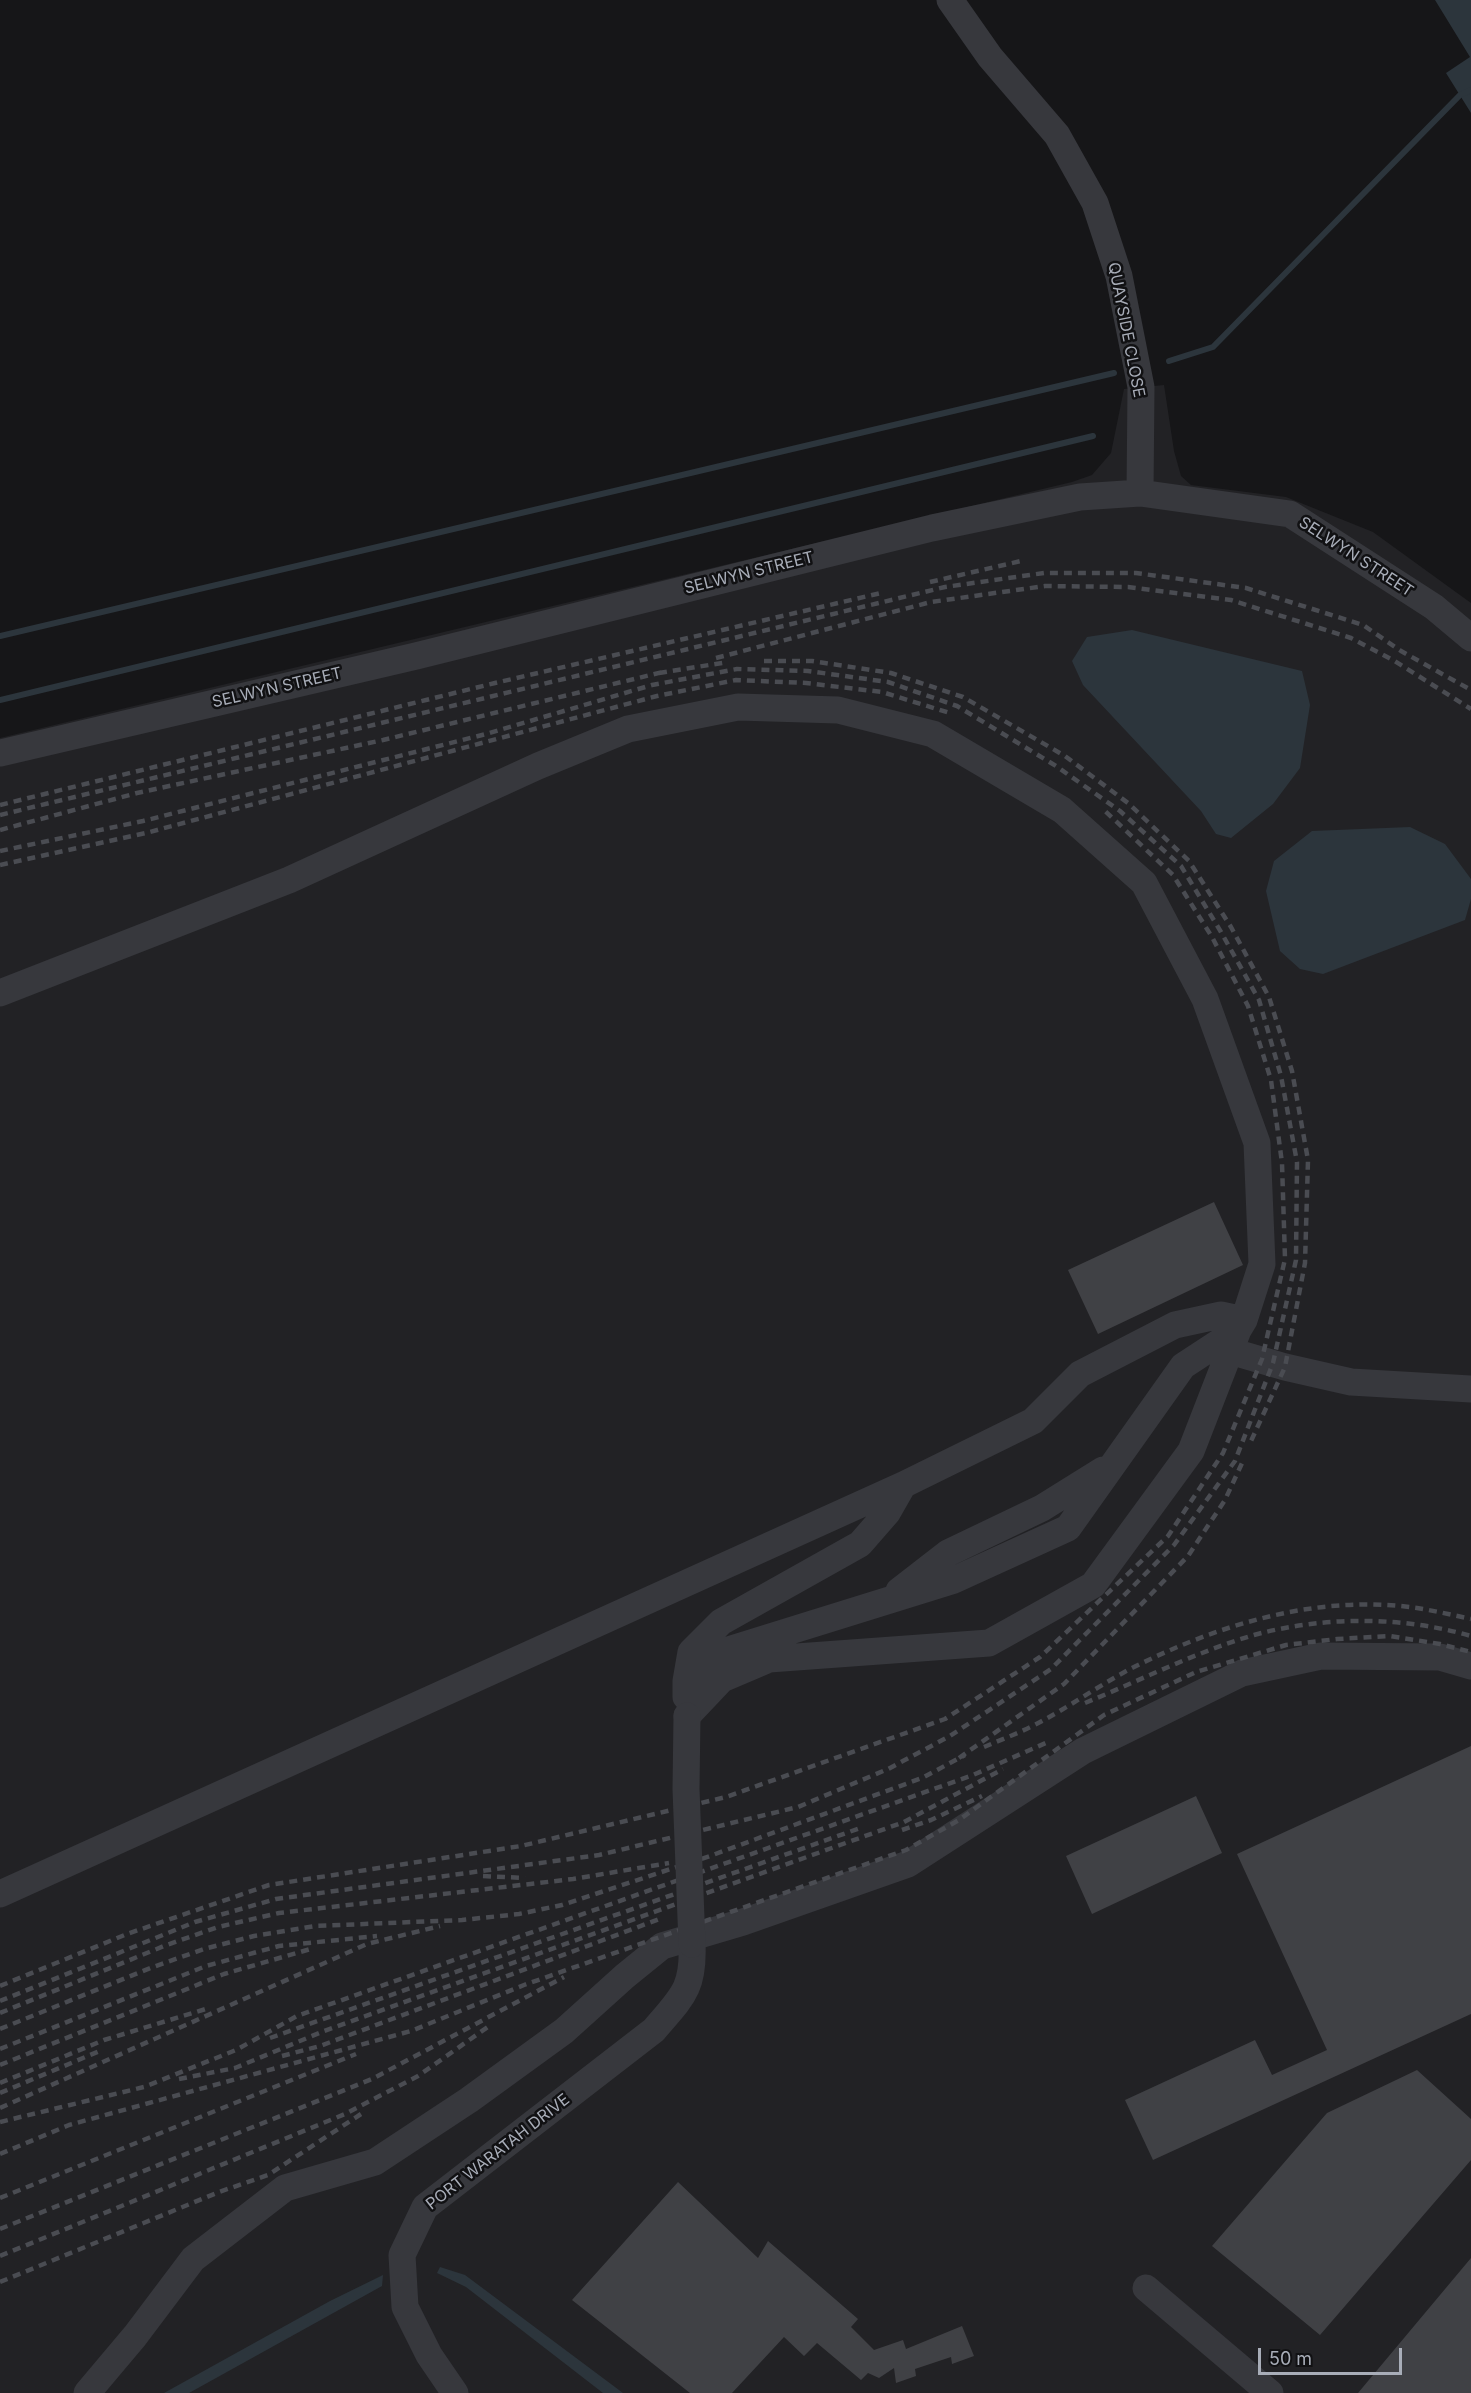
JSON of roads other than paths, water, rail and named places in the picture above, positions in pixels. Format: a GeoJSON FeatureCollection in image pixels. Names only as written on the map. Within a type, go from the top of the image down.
{"type":"FeatureCollection","features":[{"type":"Feature","properties":{"kind":"street","name":"QUAYSIDE CLOSE"},"geometry":{"type":"LineString","coordinates":[[950,0],[990,57],[1057,135],[1095,203],[1119,276],[1141,387],[1140,493]]}},
{"type":"Feature","properties":{"kind":"street","name":"SELWYN STREET"},"geometry":{"type":"LineString","coordinates":[[0,753],[416,656],[932,528],[1080,497],[1140,493],[1290,514],[1434,607],[1471,638]]}},
{"type":"Feature","properties":{"kind":"street"},"geometry":{"type":"LineString","coordinates":[[0,993],[288,880],[538,766],[628,729],[738,707],[838,710],[933,734],[1062,810],[1144,883],[1205,999],[1257,1143],[1262,1264],[1191,1451],[1093,1585],[988,1643],[769,1659],[722,1679],[687,1707]]}},
{"type":"Feature","properties":{"kind":"street"},"geometry":{"type":"LineString","coordinates":[[0,1894],[903,1485],[1033,1421],[1080,1374],[1175,1325],[1221,1315],[1237,1333],[1285,1367],[1351,1382],[1471,1389]]}},
{"type":"Feature","properties":{"kind":"street"},"geometry":{"type":"LineString","coordinates":[[687,1707],[719,1653],[887,1601],[948,1553],[1042,1508],[1115,1462],[1183,1366],[1237,1333]]}},
{"type":"Feature","properties":{"kind":"street","name":"PORT WARATAH DRIVE"},"geometry":{"type":"LineString","coordinates":[[455,2393],[429,2355],[405,2307],[402,2255],[425,2207],[654,2030],[683,1996],[693,1969],[686,1789],[686,1681],[691,1652],[721,1622],[860,1544],[887,1513],[903,1485]]}},
{"type":"Feature","properties":{"kind":"street"},"geometry":{"type":"LineString","coordinates":[[87,2393],[135,2336],[193,2259],[202,2252],[285,2188],[375,2162],[469,2100],[564,2031],[662,1946],[743,1922],[908,1864],[1083,1751],[1242,1673],[1321,1656],[1440,1657],[1471,1666]]}},
{"type":"Feature","properties":{"kind":"street"},"geometry":{"type":"LineString","coordinates":[[1146,2288],[1270,2393]]}},
{"type":"Feature","properties":{"kind":"waterway"},"geometry":{"type":"LineString","coordinates":[[1169,361],[1213,347],[1460,95],[1471,90]]}},
{"type":"Feature","properties":{"kind":"waterway"},"geometry":{"type":"LineString","coordinates":[[0,636],[1114,373]]}},
{"type":"Feature","properties":{"kind":"waterway"},"geometry":{"type":"LineString","coordinates":[[0,700],[1093,436]]}},
{"type":"Feature","properties":{"kind":"railway"},"geometry":{"type":"LineString","coordinates":[[930,582],[1021,561]]}},
{"type":"Feature","properties":{"kind":"railway"},"geometry":{"type":"LineString","coordinates":[[0,815],[945,587],[1044,573],[1136,573],[1246,588],[1363,625],[1401,651],[1471,690]]}},
{"type":"Feature","properties":{"kind":"railway"},"geometry":{"type":"LineString","coordinates":[[716,658],[931,602],[1045,586],[1128,587],[1231,600],[1351,638],[1393,660],[1471,709]]}},
{"type":"Feature","properties":{"kind":"railway"},"geometry":{"type":"LineString","coordinates":[[0,805],[495,683],[881,593]]}},
{"type":"Feature","properties":{"kind":"railway"},"geometry":{"type":"LineString","coordinates":[[764,661],[812,661],[891,673],[963,697],[1065,756],[1128,803],[1189,861],[1231,927],[1269,997],[1292,1071],[1308,1160],[1305,1263],[1285,1367],[1251,1441]]}},
{"type":"Feature","properties":{"kind":"railway"},"geometry":{"type":"LineString","coordinates":[[659,673],[728,662]]}},
{"type":"Feature","properties":{"kind":"railway"},"geometry":{"type":"LineString","coordinates":[[0,851],[143,821],[486,734],[652,685],[737,669],[808,671],[888,682],[957,706],[1056,766],[1120,811],[1181,866],[1259,1000],[1281,1076],[1297,1162],[1296,1260],[1273,1363],[1235,1461],[1174,1545],[1051,1669],[950,1736],[888,1769],[798,1807],[599,1855],[276,1899],[195,1922],[0,2001]]}},
{"type":"Feature","properties":{"kind":"railway"},"geometry":{"type":"LineString","coordinates":[[0,830],[137,793],[383,740],[667,671]]}},
{"type":"Feature","properties":{"kind":"railway"},"geometry":{"type":"LineString","coordinates":[[0,865],[146,833],[657,696],[736,680],[806,683],[882,692],[953,714]]}},
{"type":"Feature","properties":{"kind":"railway"},"geometry":{"type":"LineString","coordinates":[[0,1986],[127,1934],[269,1885],[521,1846],[726,1797],[945,1719],[1040,1657],[1168,1536],[1223,1453],[1262,1359],[1285,1259],[1282,1163],[1271,1080],[1248,1006],[1212,937],[1173,875],[1104,810]]}},
{"type":"Feature","properties":{"kind":"railway"},"geometry":{"type":"LineString","coordinates":[[959,1758],[1064,1684],[1188,1556],[1225,1500],[1243,1461]]}},
{"type":"Feature","properties":{"kind":"railway"},"geometry":{"type":"LineString","coordinates":[[984,1747],[1035,1725],[1136,1666],[1203,1637],[1238,1625],[1308,1609],[1344,1605],[1417,1608],[1471,1619]]}},
{"type":"Feature","properties":{"kind":"railway"},"geometry":{"type":"LineString","coordinates":[[1085,1703],[1211,1650],[1254,1635],[1308,1624],[1390,1622],[1445,1629],[1471,1636]]}},
{"type":"Feature","properties":{"kind":"railway"},"geometry":{"type":"LineString","coordinates":[[0,2154],[69,2125],[411,2031],[524,1985],[906,1850],[959,1820],[1104,1715],[1196,1672],[1286,1645],[1337,1639],[1390,1636],[1440,1644],[1471,1652]]}},
{"type":"Feature","properties":{"kind":"railway"},"geometry":{"type":"LineString","coordinates":[[0,2122],[144,2087],[236,2050],[297,2016],[973,1775],[1048,1742]]}},
{"type":"Feature","properties":{"kind":"railway"},"geometry":{"type":"LineString","coordinates":[[0,2029],[153,1967],[204,1949],[254,1936],[315,1926],[462,1920],[519,1914],[562,1905],[710,1856],[922,1778],[965,1755]]}},
{"type":"Feature","properties":{"kind":"railway"},"geometry":{"type":"LineString","coordinates":[[179,2079],[235,2068],[324,2031],[904,1822],[1003,1769]]}},
{"type":"Feature","properties":{"kind":"railway"},"geometry":{"type":"LineString","coordinates":[[902,1830],[931,1820],[982,1796]]}},
{"type":"Feature","properties":{"kind":"railway"},"geometry":{"type":"LineString","coordinates":[[270,2038],[863,1827]]}},
{"type":"Feature","properties":{"kind":"railway"},"geometry":{"type":"LineString","coordinates":[[0,2013],[164,1946],[218,1927],[279,1913],[573,1879],[669,1863]]}},
{"type":"Feature","properties":{"kind":"railway"},"geometry":{"type":"LineString","coordinates":[[483,1876],[525,1878]]}},
{"type":"Feature","properties":{"kind":"railway"},"geometry":{"type":"LineString","coordinates":[[282,2056],[320,2046],[662,1918]]}},
{"type":"Feature","properties":{"kind":"railway"},"geometry":{"type":"LineString","coordinates":[[0,2108],[367,1944],[440,1926]]}},
{"type":"Feature","properties":{"kind":"railway"},"geometry":{"type":"LineString","coordinates":[[0,2049],[206,1966],[279,1946],[377,1936]]}},
{"type":"Feature","properties":{"kind":"railway"},"geometry":{"type":"LineString","coordinates":[[0,2065],[224,1974],[314,1948]]}},
{"type":"Feature","properties":{"kind":"railway"},"geometry":{"type":"LineString","coordinates":[[0,2229],[372,2079],[564,1977]]}},
{"type":"Feature","properties":{"kind":"railway"},"geometry":{"type":"LineString","coordinates":[[0,2083],[104,2040],[209,2008]]}},
{"type":"Feature","properties":{"kind":"railway"},"geometry":{"type":"LineString","coordinates":[[0,2256],[345,2114],[418,2076],[492,2024]]}},
{"type":"Feature","properties":{"kind":"railway"},"geometry":{"type":"LineString","coordinates":[[0,2093],[102,2050]]}},
{"type":"Feature","properties":{"kind":"railway"},"geometry":{"type":"LineString","coordinates":[[0,2198],[356,2054]]}},
{"type":"Feature","properties":{"kind":"railway"},"geometry":{"type":"LineString","coordinates":[[0,2282],[219,2192],[268,2175],[361,2114]]}}]}
